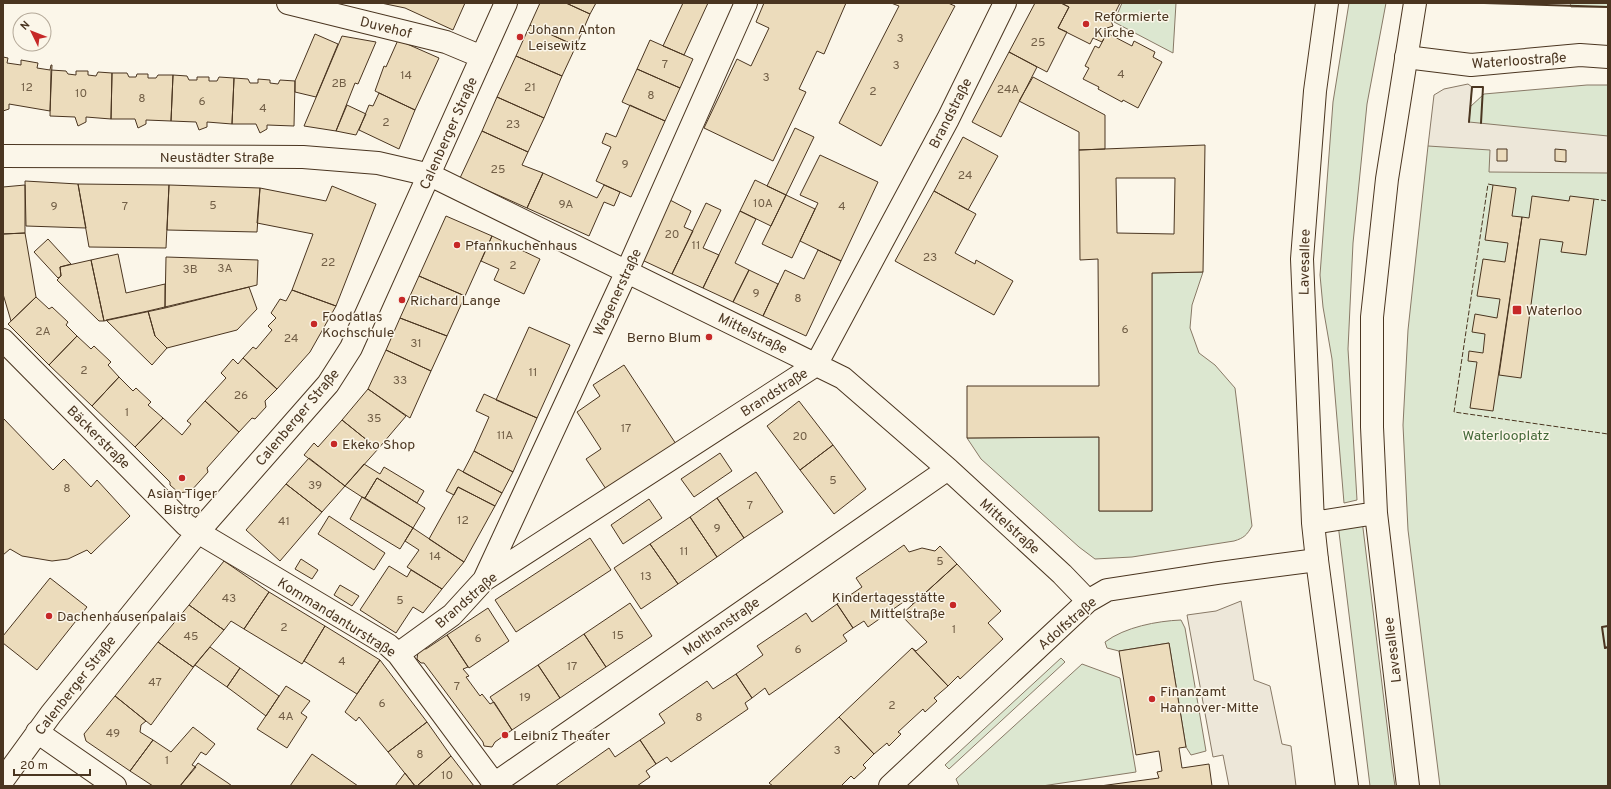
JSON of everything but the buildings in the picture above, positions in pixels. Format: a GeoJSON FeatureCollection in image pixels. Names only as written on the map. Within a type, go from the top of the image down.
{"type":"FeatureCollection","features":[{"type":"Feature","properties":{"kind":"street","name":"Duvehof"},"geometry":{"type":"LineString","coordinates":[[288,3],[446,42],[482,57]]}},
{"type":"Feature","properties":{"kind":"street","name":"Calenberger Straße"},"geometry":{"type":"LineString","coordinates":[[3,780],[37,732],[198,532],[332,378],[351,348],[506,3]]}},
{"type":"Feature","properties":{"kind":"street","name":"Wagenerstraße"},"geometry":{"type":"LineString","coordinates":[[484,580],[627,271],[746,3]]}},
{"type":"Feature","properties":{"kind":"street","name":"Brandstraße"},"geometry":{"type":"LineString","coordinates":[[398,654],[452,615],[484,580],[816,365],[948,119],[1005,3]]}},
{"type":"Feature","properties":{"kind":"street","name":"Lavesallee"},"geometry":{"type":"LineString","coordinates":[[1328,3],[1315,91],[1302,259],[1313,523],[1347,786]]}},
{"type":"Feature","properties":{"kind":"street","name":"Lavesallee"},"geometry":{"type":"LineString","coordinates":[[1408,786],[1376,513],[1372,427],[1372,317],[1388,179],[1415,3]]}},
{"type":"Feature","properties":{"kind":"street","name":"Waterloostraße"},"geometry":{"type":"LineString","coordinates":[[1406,57],[1471,65],[1580,56],[1608,57]]}},
{"type":"Feature","properties":{"kind":"street","name":"Neustädter Straße"},"geometry":{"type":"LineString","coordinates":[[3,156],[303,157],[378,163],[430,175]]}},
{"type":"Feature","properties":{"kind":"street","name":"Mittelstraße"},"geometry":{"type":"LineString","coordinates":[[430,175],[843,378],[948,469],[1062,574],[1088,602]]}},
{"type":"Feature","properties":{"kind":"street","name":"Bäckerstraße"},"geometry":{"type":"LineString","coordinates":[[3,340],[186,524],[198,532]]}},
{"type":"Feature","properties":{"kind":"street","name":"Molthanstraße"},"geometry":{"type":"LineString","coordinates":[[495,785],[948,469]]}},
{"type":"Feature","properties":{"kind":"street"},"geometry":{"type":"LineString","coordinates":[[1313,523],[1376,513]]}},
{"type":"Feature","properties":{"kind":"street","name":"Kommandanturstraße"},"geometry":{"type":"LineString","coordinates":[[198,532],[388,645],[398,654],[495,785]]}},
{"type":"Feature","properties":{"kind":"street","name":"Adolfstraße"},"geometry":{"type":"LineString","coordinates":[[890,786],[1088,602],[1107,590],[1317,560]]}},
{"type":"Feature","properties":{"kind":"street"},"geometry":{"type":"LineString","coordinates":[[37,732],[115,786]]}},
{"type":"Feature","properties":{"kind":"green space"},"geometry":{"type":"Polygon","coordinates":[[[1122,3],[1176,3],[1173,53],[1114,22],[1122,3]]]}},
{"type":"Feature","properties":{"kind":"green space"},"geometry":{"type":"Polygon","coordinates":[[[1349,3],[1386,3],[1367,104],[1353,243],[1348,349],[1357,500],[1344,503],[1332,359],[1323,307],[1320,275],[1333,102],[1349,3]]]}},
{"type":"Feature","properties":{"kind":"green space"},"geometry":{"type":"Polygon","coordinates":[[[1570,3],[1608,3],[1608,7],[1571,7],[1570,3]]]}},
{"type":"Feature","properties":{"kind":"green space","name":"Waterlooplatz"},"geometry":{"type":"Polygon","coordinates":[[[1587,85],[1608,85],[1608,786],[1440,786],[1408,530],[1403,425],[1408,330],[1428,146],[1484,94],[1587,85]]]}},
{"type":"Feature","properties":{"kind":"green space"},"geometry":{"type":"Polygon","coordinates":[[[1203,272],[1192,305],[1190,328],[1199,353],[1215,365],[1235,388],[1252,526],[1245,536],[1234,541],[1132,557],[1095,559],[1079,547],[981,459],[967,438],[1099,437],[1099,511],[1152,511],[1152,273],[1203,272]]]}},
{"type":"Feature","properties":{"kind":"green space"},"geometry":{"type":"Polygon","coordinates":[[[1362,520],[1395,786],[1370,786],[1338,524],[1362,520]]]}},
{"type":"Feature","properties":{"kind":"green space"},"geometry":{"type":"Polygon","coordinates":[[[1181,620],[1185,628],[1206,751],[1191,755],[1186,747],[1169,643],[1119,651],[1107,648],[1105,642],[1122,632],[1142,626],[1181,620]]]}},
{"type":"Feature","properties":{"kind":"green space"},"geometry":{"type":"Polygon","coordinates":[[[1061,658],[1065,662],[949,769],[945,765],[1061,658]]]}},
{"type":"Feature","properties":{"kind":"green space"},"geometry":{"type":"Polygon","coordinates":[[[1082,664],[1120,678],[1136,772],[1042,786],[959,786],[956,779],[1082,664]]]}},
{"type":"Feature","properties":{"kind":"shaded area"},"geometry":{"type":"Polygon","coordinates":[[[1468,84],[1472,87],[1469,122],[1608,136],[1608,173],[1489,172],[1490,150],[1428,146],[1434,95],[1444,89],[1468,84]]]}},
{"type":"Feature","properties":{"kind":"shaded area"},"geometry":{"type":"Polygon","coordinates":[[[1241,601],[1254,680],[1270,686],[1282,744],[1291,746],[1296,786],[1229,786],[1223,755],[1213,757],[1187,615],[1216,611],[1241,601]]]}},
{"type":"Feature","properties":{"kind":"fence"},"geometry":{"type":"LineString","coordinates":[[1493,185],[1488,184],[1454,412],[1608,434]]}},
{"type":"Feature","properties":{"kind":"fence"},"geometry":{"type":"LineString","coordinates":[[1594,199],[1608,201]]}},
{"type":"Feature","properties":{"kind":"wall"},"geometry":{"type":"LineString","coordinates":[[1484,3],[1608,7]]}},
{"type":"Feature","properties":{"kind":"wall"},"geometry":{"type":"LineString","coordinates":[[1469,122],[1472,87],[1483,87],[1481,123]]}},
{"type":"Feature","properties":{"kind":"wall"},"geometry":{"type":"LineString","coordinates":[[1608,626],[1602,627],[1605,648],[1608,647]]}},
{"type":"Feature","properties":{"kind":"place","name":"Reformierte Kirche"},"geometry":{"type":"Point","coordinates":[1086,24]}},
{"type":"Feature","properties":{"kind":"place","name":"Johann Anton Leisewitz"},"geometry":{"type":"Point","coordinates":[520,37]}},
{"type":"Feature","properties":{"kind":"place","name":"Pfannkuchenhaus"},"geometry":{"type":"Point","coordinates":[457,245]}},
{"type":"Feature","properties":{"kind":"place","name":"Richard Lange"},"geometry":{"type":"Point","coordinates":[402,300]}},
{"type":"Feature","properties":{"kind":"place","name":"Waterloo"},"geometry":{"type":"Point","coordinates":[1517,310]}},
{"type":"Feature","properties":{"kind":"place","name":"Foodatlas Kochschule"},"geometry":{"type":"Point","coordinates":[314,324]}},
{"type":"Feature","properties":{"kind":"place","name":"Berno Blum"},"geometry":{"type":"Point","coordinates":[709,337]}},
{"type":"Feature","properties":{"kind":"place","name":"Ekeko Shop"},"geometry":{"type":"Point","coordinates":[334,444]}},
{"type":"Feature","properties":{"kind":"place","name":"Asian Tiger Bistro"},"geometry":{"type":"Point","coordinates":[182,478]}},
{"type":"Feature","properties":{"kind":"place","name":"Kindertagesstätte Mittelstraße"},"geometry":{"type":"Point","coordinates":[953,605]}},
{"type":"Feature","properties":{"kind":"place","name":"Dachenhausenpalais"},"geometry":{"type":"Point","coordinates":[49,616]}},
{"type":"Feature","properties":{"kind":"place","name":"Finanzamt Hannover-Mitte"},"geometry":{"type":"Point","coordinates":[1152,699]}},
{"type":"Feature","properties":{"kind":"place","name":"Leibniz Theater"},"geometry":{"type":"Point","coordinates":[505,735]}}]}
